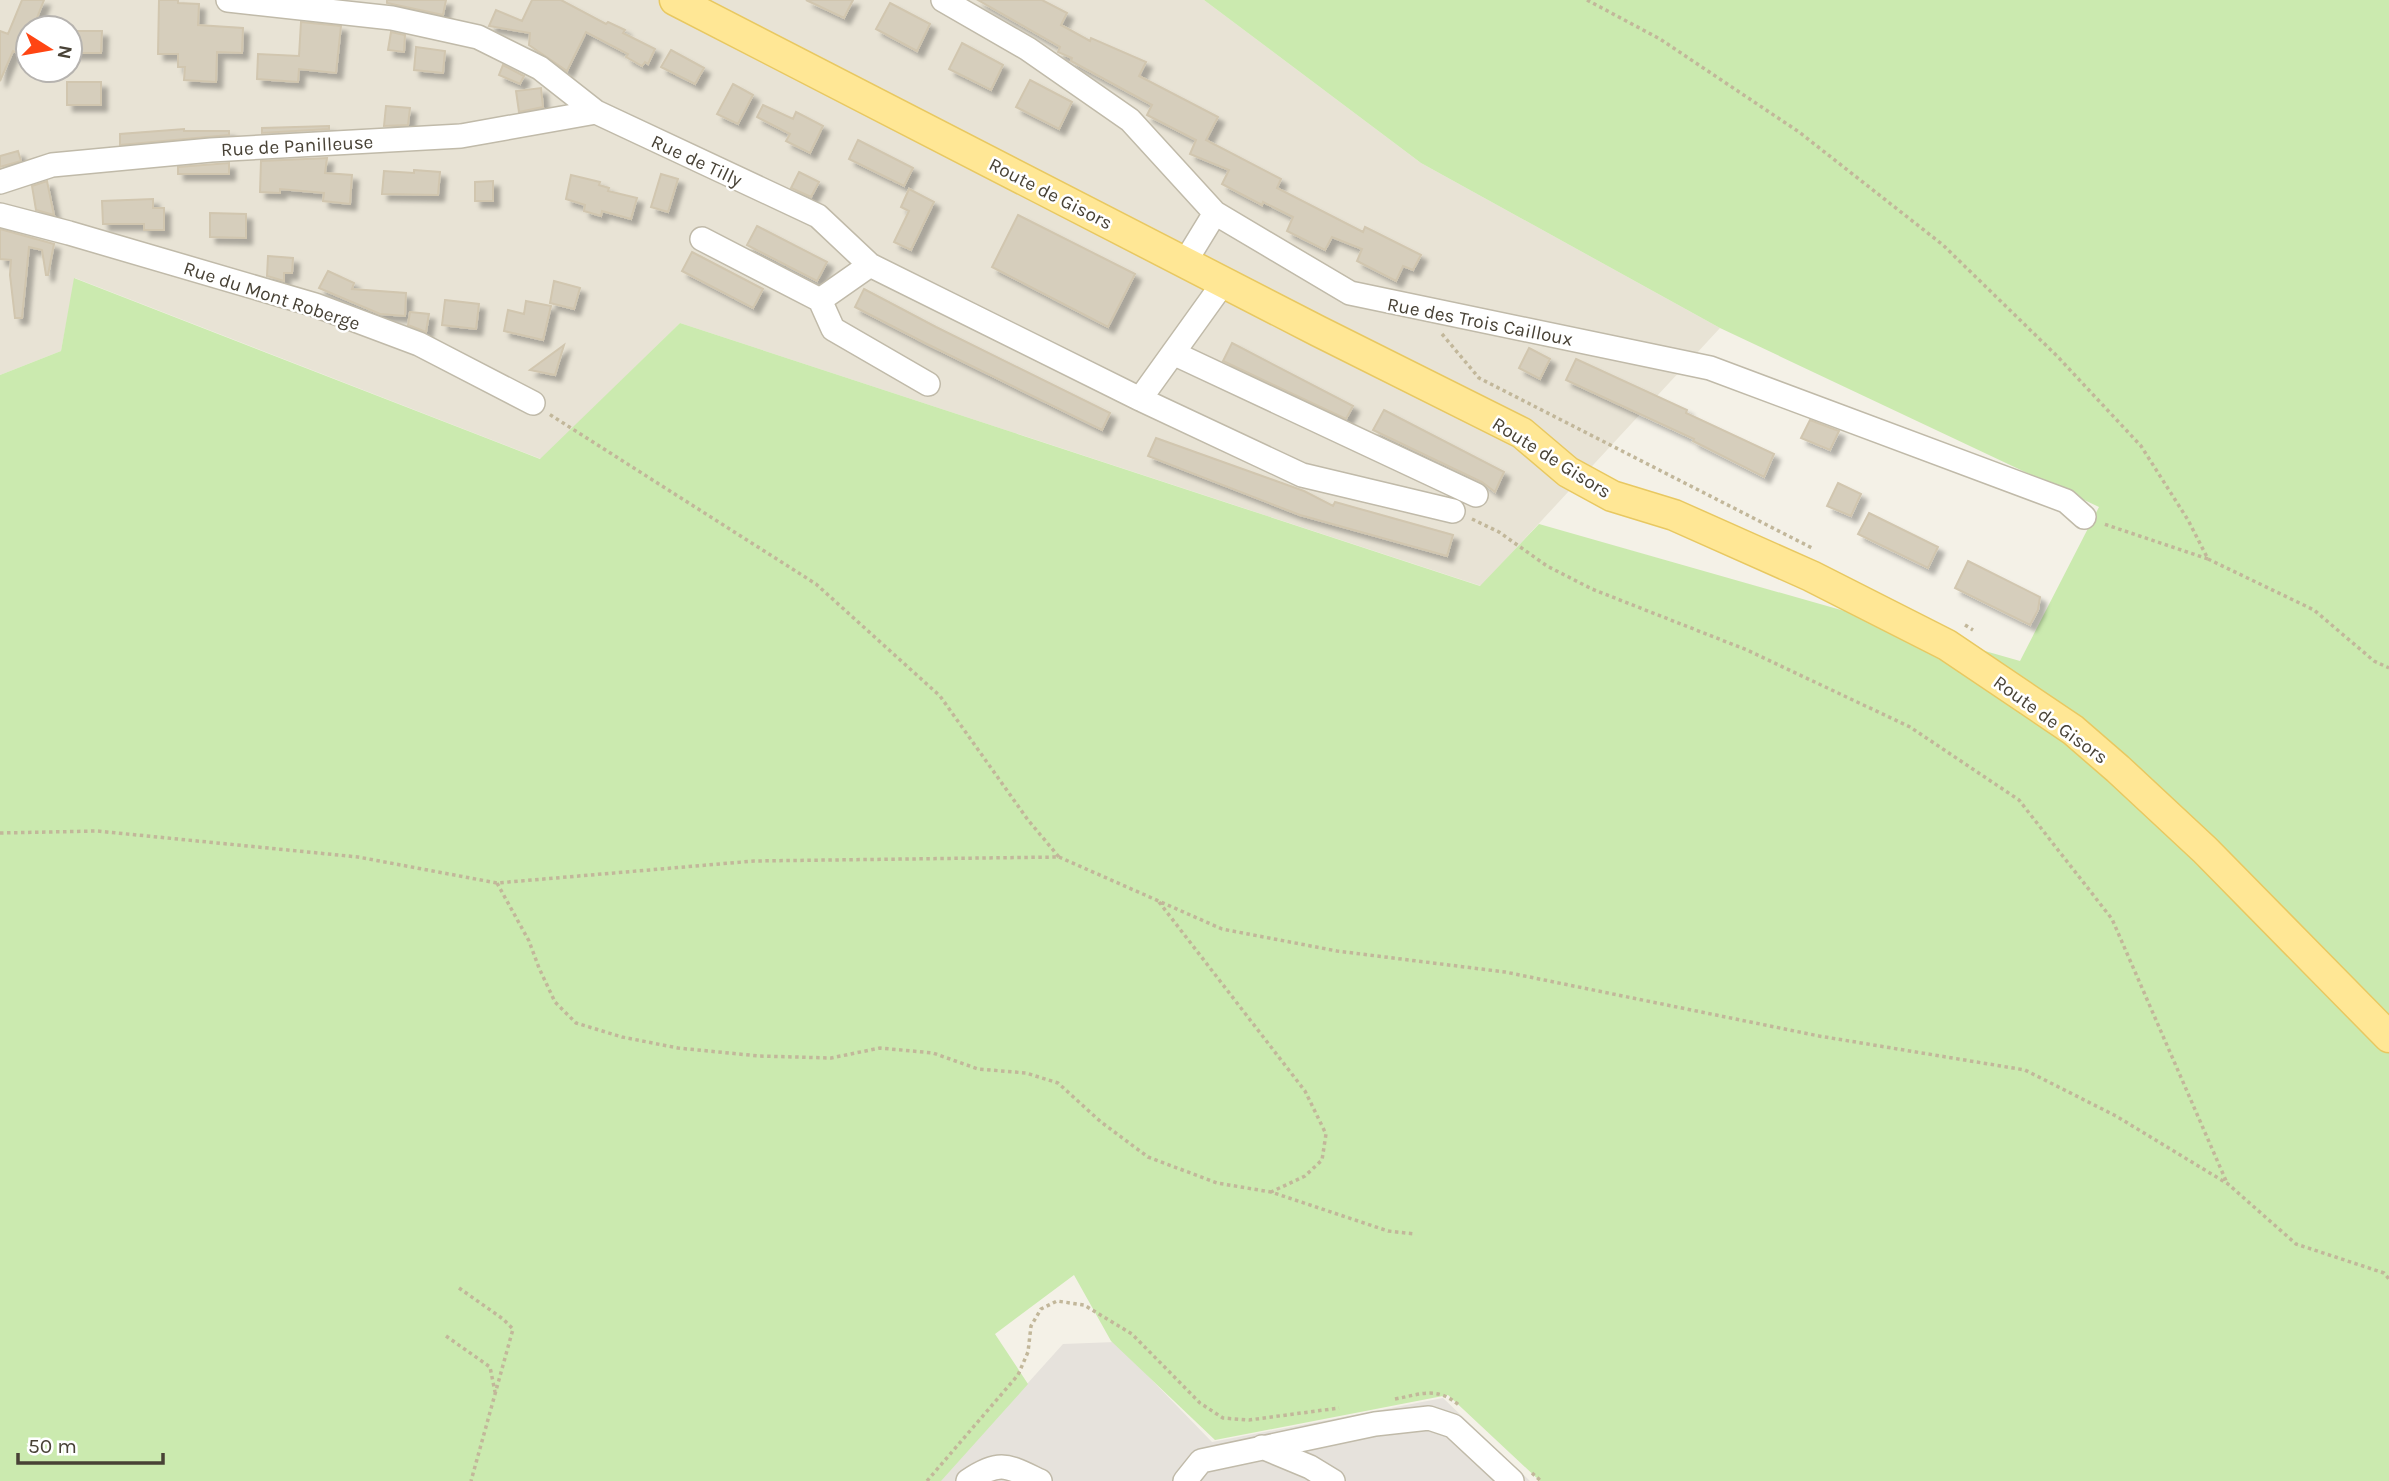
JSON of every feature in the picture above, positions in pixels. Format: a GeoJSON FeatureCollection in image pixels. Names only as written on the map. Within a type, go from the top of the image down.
{"type":"FeatureCollection","features":[{"type":"Feature","properties":{"kind":"main road","name":"Route de Gisors"},"geometry":{"type":"LineString","coordinates":[[674,0],[1522,433],[1568,472],[1612,496],[1674,515],[1811,576],[1947,645],[2073,730],[2119,769],[2205,850],[2389,1037]]}},
{"type":"Feature","properties":{"kind":"street","name":"Rue de Tilly"},"geometry":{"type":"LineString","coordinates":[[228,0],[392,18],[478,37],[540,68],[596,112],[818,216],[870,265],[1140,399],[1302,475],[1453,511]]}},
{"type":"Feature","properties":{"kind":"street","name":"Rue des Trois Cailloux"},"geometry":{"type":"LineString","coordinates":[[943,0],[1028,49],[1130,120],[1215,213],[1350,293],[1710,368],[2066,501],[2084,517]]}},
{"type":"Feature","properties":{"kind":"street","name":"Rue de Panilleuse"},"geometry":{"type":"LineString","coordinates":[[0,182],[52,165],[212,150],[461,136],[596,112]]}},
{"type":"Feature","properties":{"kind":"street"},"geometry":{"type":"LineString","coordinates":[[1185,262],[1215,213]]}},
{"type":"Feature","properties":{"kind":"street","name":"Rue du Mont Roberge"},"geometry":{"type":"LineString","coordinates":[[0,215],[315,305],[419,344],[533,403]]}},
{"type":"Feature","properties":{"kind":"street"},"geometry":{"type":"LineString","coordinates":[[702,239],[820,300],[833,329],[928,384]]}},
{"type":"Feature","properties":{"kind":"street"},"geometry":{"type":"LineString","coordinates":[[820,300],[870,265]]}},
{"type":"Feature","properties":{"kind":"street"},"geometry":{"type":"LineString","coordinates":[[1140,399],[1224,282]]}},
{"type":"Feature","properties":{"kind":"street"},"geometry":{"type":"LineString","coordinates":[[1173,353],[1476,495]]}},
{"type":"Feature","properties":{"kind":"street"},"geometry":{"type":"LineString","coordinates":[[1185,1481],[1201,1461],[1375,1424],[1430,1418],[1453,1426],[1521,1476]]}},
{"type":"Feature","properties":{"kind":"street"},"geometry":{"type":"LineString","coordinates":[[1262,1447],[1310,1467],[1333,1481]]}},
{"type":"Feature","properties":{"kind":"street"},"geometry":{"type":"LineString","coordinates":[[968,1481],[984,1470],[1007,1465],[1040,1481]]}},
{"type":"Feature","properties":{"kind":"path"},"geometry":{"type":"LineString","coordinates":[[1587,0],[1660,39],[1799,132],[1943,245],[2058,357],[2141,446],[2188,520],[2208,559]]}},
{"type":"Feature","properties":{"kind":"path"},"geometry":{"type":"LineString","coordinates":[[1436,326],[1479,378],[1825,554]]}},
{"type":"Feature","properties":{"kind":"path"},"geometry":{"type":"LineString","coordinates":[[533,403],[816,584],[940,696],[1028,820],[1059,857]]}},
{"type":"Feature","properties":{"kind":"path"},"geometry":{"type":"LineString","coordinates":[[1453,511],[1499,532],[1547,566],[1592,589],[1747,650],[1910,727],[2019,800],[2112,919],[2228,1184]]}},
{"type":"Feature","properties":{"kind":"path"},"geometry":{"type":"LineString","coordinates":[[2084,517],[2208,559],[2314,610],[2374,661],[2389,668]]}},
{"type":"Feature","properties":{"kind":"path"},"geometry":{"type":"LineString","coordinates":[[1961,623],[1973,629]]}},
{"type":"Feature","properties":{"kind":"path"},"geometry":{"type":"LineString","coordinates":[[0,832],[97,831],[358,857],[498,884],[754,861],[1059,857],[1222,929],[1337,951],[1506,972],[1819,1036],[2025,1070],[2116,1116],[2228,1184],[2297,1244],[2384,1273],[2389,1279]]}},
{"type":"Feature","properties":{"kind":"path"},"geometry":{"type":"LineString","coordinates":[[498,884],[529,941],[555,1002],[576,1023],[622,1037],[678,1048],[759,1056],[831,1058],[880,1048],[933,1054],[978,1069],[1026,1073],[1058,1083],[1101,1122],[1148,1157],[1217,1183],[1271,1192],[1388,1231],[1415,1234]]}},
{"type":"Feature","properties":{"kind":"path"},"geometry":{"type":"LineString","coordinates":[[1158,900],[1305,1091],[1326,1134],[1322,1160],[1305,1176],[1271,1192]]}},
{"type":"Feature","properties":{"kind":"path"},"geometry":{"type":"LineString","coordinates":[[458,1288],[513,1329],[471,1481]]}},
{"type":"Feature","properties":{"kind":"path"},"geometry":{"type":"LineString","coordinates":[[928,1481],[1018,1374],[1028,1352],[1031,1326],[1041,1309],[1057,1301],[1084,1304],[1132,1334],[1200,1403],[1223,1418],[1249,1420],[1340,1408]]}},
{"type":"Feature","properties":{"kind":"path"},"geometry":{"type":"LineString","coordinates":[[446,1336],[490,1367],[495,1394]]}},
{"type":"Feature","properties":{"kind":"path"},"geometry":{"type":"LineString","coordinates":[[1392,1399],[1431,1392],[1448,1395],[1463,1408]]}},
{"type":"Feature","properties":{"kind":"path"},"geometry":{"type":"LineString","coordinates":[[1521,1476],[1541,1481]]}},
{"type":"Feature","properties":{"kind":"shaded area"},"geometry":{"type":"Polygon","coordinates":[[[0,0],[1204,0],[1421,163],[1720,328],[1481,586],[680,323],[541,459],[75,278],[61,351],[0,375],[0,0]]]}},
{"type":"Feature","properties":{"kind":"shaded area"},"geometry":{"type":"Polygon","coordinates":[[[1115,1342],[1212,1442],[1443,1398],[1530,1481],[940,1481],[1063,1344],[1115,1342]]]}},
{"type":"Feature","properties":{"kind":"green space"},"geometry":{"type":"Polygon","coordinates":[[[1204,0],[2389,0],[2389,1481],[1540,1481],[1448,1395],[1215,1440],[1111,1341],[1074,1275],[995,1334],[1028,1384],[941,1481],[0,1481],[0,375],[61,351],[74,278],[540,459],[680,323],[1480,586],[1539,524],[2020,661],[2099,507],[1720,328],[1421,163],[1204,0]]]}},
{"type":"Feature","properties":{"kind":"building"},"geometry":{"type":"Polygon","coordinates":[[[22,0],[44,0],[38,14],[16,14],[22,0]]]}},
{"type":"Feature","properties":{"kind":"building"},"geometry":{"type":"Polygon","coordinates":[[[159,0],[199,4],[198,25],[243,28],[242,53],[217,52],[216,82],[184,80],[185,67],[178,67],[178,54],[158,54],[159,0]]]}},
{"type":"Feature","properties":{"kind":"building"},"geometry":{"type":"Polygon","coordinates":[[[387,0],[446,0],[443,15],[387,3],[387,0]]]}},
{"type":"Feature","properties":{"kind":"building"},"geometry":{"type":"Polygon","coordinates":[[[532,0],[561,0],[606,24],[608,22],[625,30],[623,33],[655,49],[648,64],[645,62],[642,66],[626,57],[628,54],[586,32],[567,71],[529,45],[530,33],[489,26],[496,10],[522,21],[532,0]]]}},
{"type":"Feature","properties":{"kind":"building"},"geometry":{"type":"Polygon","coordinates":[[[806,0],[853,0],[844,18],[806,0]]]}},
{"type":"Feature","properties":{"kind":"building"},"geometry":{"type":"Polygon","coordinates":[[[978,0],[1042,0],[1067,13],[1061,25],[1090,41],[1091,38],[1146,62],[1139,76],[1218,117],[1206,140],[1281,179],[1277,188],[1363,232],[1365,227],[1421,255],[1413,270],[1403,266],[1396,281],[1357,261],[1362,249],[1332,237],[1325,250],[1287,231],[1293,217],[1263,202],[1262,205],[1222,184],[1229,170],[1190,154],[1196,140],[1147,115],[1152,105],[1071,61],[1072,58],[1058,52],[1060,47],[978,0]]]}},
{"type":"Feature","properties":{"kind":"building"},"geometry":{"type":"Polygon","coordinates":[[[890,3],[930,24],[917,51],[876,29],[890,3]]]}},
{"type":"Feature","properties":{"kind":"building"},"geometry":{"type":"Polygon","coordinates":[[[14,19],[14,51],[0,81],[0,31],[8,34],[14,19]]]}},
{"type":"Feature","properties":{"kind":"building"},"geometry":{"type":"Polygon","coordinates":[[[301,22],[341,26],[336,73],[299,69],[298,82],[257,79],[258,54],[299,56],[301,22]]]}},
{"type":"Feature","properties":{"kind":"building"},"geometry":{"type":"Polygon","coordinates":[[[84,31],[102,31],[101,53],[84,53],[84,31]]]}},
{"type":"Feature","properties":{"kind":"building"},"geometry":{"type":"Polygon","coordinates":[[[391,32],[405,35],[404,52],[388,50],[391,32]]]}},
{"type":"Feature","properties":{"kind":"building"},"geometry":{"type":"Polygon","coordinates":[[[962,43],[1003,65],[991,90],[949,69],[962,43]]]}},
{"type":"Feature","properties":{"kind":"building"},"geometry":{"type":"Polygon","coordinates":[[[416,47],[445,51],[443,73],[414,70],[416,47]]]}},
{"type":"Feature","properties":{"kind":"building"},"geometry":{"type":"Polygon","coordinates":[[[671,50],[704,68],[695,84],[661,67],[671,50]]]}},
{"type":"Feature","properties":{"kind":"building"},"geometry":{"type":"Polygon","coordinates":[[[503,65],[524,76],[520,84],[499,75],[503,65]]]}},
{"type":"Feature","properties":{"kind":"building"},"geometry":{"type":"Polygon","coordinates":[[[1030,80],[1072,102],[1059,129],[1016,107],[1030,80]]]}},
{"type":"Feature","properties":{"kind":"building"},"geometry":{"type":"Polygon","coordinates":[[[101,82],[101,105],[67,105],[67,84],[101,82]]]}},
{"type":"Feature","properties":{"kind":"building"},"geometry":{"type":"Polygon","coordinates":[[[733,84],[753,95],[738,124],[717,114],[733,84]]]}},
{"type":"Feature","properties":{"kind":"building"},"geometry":{"type":"Polygon","coordinates":[[[541,88],[543,107],[519,112],[516,91],[541,88]]]}},
{"type":"Feature","properties":{"kind":"building"},"geometry":{"type":"Polygon","coordinates":[[[763,105],[793,119],[796,112],[823,126],[810,153],[786,141],[790,134],[757,117],[763,105]]]}},
{"type":"Feature","properties":{"kind":"building"},"geometry":{"type":"Polygon","coordinates":[[[386,106],[410,108],[408,125],[384,126],[386,106]]]}},
{"type":"Feature","properties":{"kind":"building"},"geometry":{"type":"Polygon","coordinates":[[[329,126],[329,129],[262,133],[262,128],[329,126]]]}},
{"type":"Feature","properties":{"kind":"building"},"geometry":{"type":"Polygon","coordinates":[[[184,129],[229,131],[229,135],[120,145],[120,134],[184,129]]]}},
{"type":"Feature","properties":{"kind":"building"},"geometry":{"type":"Polygon","coordinates":[[[858,140],[913,168],[904,186],[849,159],[858,140]]]}},
{"type":"Feature","properties":{"kind":"building"},"geometry":{"type":"Polygon","coordinates":[[[18,151],[21,161],[0,167],[0,156],[18,151]]]}},
{"type":"Feature","properties":{"kind":"building"},"geometry":{"type":"Polygon","coordinates":[[[327,158],[325,173],[352,175],[350,204],[323,201],[324,193],[280,189],[280,193],[260,192],[261,161],[327,158]]]}},
{"type":"Feature","properties":{"kind":"building"},"geometry":{"type":"Polygon","coordinates":[[[229,163],[229,174],[178,174],[178,167],[229,163]]]}},
{"type":"Feature","properties":{"kind":"building"},"geometry":{"type":"Polygon","coordinates":[[[414,170],[440,172],[438,195],[382,194],[384,171],[414,173],[414,170]]]}},
{"type":"Feature","properties":{"kind":"building"},"geometry":{"type":"Polygon","coordinates":[[[799,172],[819,182],[811,197],[791,188],[799,172]]]}},
{"type":"Feature","properties":{"kind":"building"},"geometry":{"type":"Polygon","coordinates":[[[661,174],[678,179],[668,212],[651,207],[661,174]]]}},
{"type":"Feature","properties":{"kind":"building"},"geometry":{"type":"Polygon","coordinates":[[[571,175],[600,182],[599,185],[609,188],[608,191],[637,198],[631,219],[602,211],[601,216],[584,211],[585,205],[566,199],[571,175]]]}},
{"type":"Feature","properties":{"kind":"building"},"geometry":{"type":"Polygon","coordinates":[[[47,181],[54,215],[36,210],[32,186],[47,181]]]}},
{"type":"Feature","properties":{"kind":"building"},"geometry":{"type":"Polygon","coordinates":[[[493,181],[493,201],[475,201],[475,182],[493,181]]]}},
{"type":"Feature","properties":{"kind":"building"},"geometry":{"type":"Polygon","coordinates":[[[909,189],[934,202],[911,250],[894,242],[909,211],[901,207],[909,189]]]}},
{"type":"Feature","properties":{"kind":"building"},"geometry":{"type":"Polygon","coordinates":[[[153,199],[153,208],[164,208],[164,230],[144,230],[144,224],[103,224],[102,201],[153,199]]]}},
{"type":"Feature","properties":{"kind":"building"},"geometry":{"type":"Polygon","coordinates":[[[210,213],[246,214],[246,238],[210,237],[210,213]]]}},
{"type":"Feature","properties":{"kind":"building"},"geometry":{"type":"Polygon","coordinates":[[[1018,215],[1135,274],[1108,327],[992,267],[1018,215]]]}},
{"type":"Feature","properties":{"kind":"building"},"geometry":{"type":"Polygon","coordinates":[[[757,226],[827,262],[817,281],[747,245],[757,226]]]}},
{"type":"Feature","properties":{"kind":"building"},"geometry":{"type":"Polygon","coordinates":[[[0,229],[54,244],[48,275],[42,250],[29,247],[22,318],[15,318],[11,260],[0,259],[0,229]]]}},
{"type":"Feature","properties":{"kind":"building"},"geometry":{"type":"Polygon","coordinates":[[[692,252],[763,289],[753,308],[682,271],[692,252]]]}},
{"type":"Feature","properties":{"kind":"building"},"geometry":{"type":"Polygon","coordinates":[[[268,256],[293,258],[292,273],[284,273],[284,281],[267,276],[268,256]]]}},
{"type":"Feature","properties":{"kind":"building"},"geometry":{"type":"Polygon","coordinates":[[[328,271],[354,283],[352,289],[406,293],[405,316],[380,314],[319,288],[328,271]]]}},
{"type":"Feature","properties":{"kind":"building"},"geometry":{"type":"Polygon","coordinates":[[[554,281],[580,288],[574,309],[550,303],[554,281]]]}},
{"type":"Feature","properties":{"kind":"building"},"geometry":{"type":"Polygon","coordinates":[[[864,289],[1110,413],[1102,430],[855,307],[864,289]]]}},
{"type":"Feature","properties":{"kind":"building"},"geometry":{"type":"Polygon","coordinates":[[[445,300],[479,304],[476,329],[442,325],[445,300]]]}},
{"type":"Feature","properties":{"kind":"building"},"geometry":{"type":"Polygon","coordinates":[[[526,301],[551,306],[543,340],[504,331],[508,310],[524,314],[526,301]]]}},
{"type":"Feature","properties":{"kind":"building"},"geometry":{"type":"Polygon","coordinates":[[[410,312],[429,314],[426,332],[408,325],[410,312]]]}},
{"type":"Feature","properties":{"kind":"building"},"geometry":{"type":"Polygon","coordinates":[[[1232,343],[1353,406],[1346,419],[1223,361],[1232,343]]]}},
{"type":"Feature","properties":{"kind":"building"},"geometry":{"type":"Polygon","coordinates":[[[564,345],[555,375],[530,370],[564,345]]]}},
{"type":"Feature","properties":{"kind":"building"},"geometry":{"type":"Polygon","coordinates":[[[1529,348],[1550,359],[1540,379],[1519,368],[1529,348]]]}},
{"type":"Feature","properties":{"kind":"building"},"geometry":{"type":"Polygon","coordinates":[[[1576,359],[1774,454],[1764,477],[1693,441],[1694,439],[1566,380],[1576,359]]]}},
{"type":"Feature","properties":{"kind":"building"},"geometry":{"type":"Polygon","coordinates":[[[1384,410],[1504,472],[1495,492],[1482,482],[1373,430],[1384,410]]]}},
{"type":"Feature","properties":{"kind":"building"},"geometry":{"type":"Polygon","coordinates":[[[1810,420],[1839,431],[1830,450],[1801,438],[1810,420]]]}},
{"type":"Feature","properties":{"kind":"building"},"geometry":{"type":"Polygon","coordinates":[[[1156,438],[1304,491],[1333,506],[1335,502],[1453,535],[1447,556],[1300,515],[1148,456],[1156,438]]]}},
{"type":"Feature","properties":{"kind":"building"},"geometry":{"type":"Polygon","coordinates":[[[1838,483],[1861,494],[1851,516],[1827,506],[1838,483]]]}},
{"type":"Feature","properties":{"kind":"building"},"geometry":{"type":"Polygon","coordinates":[[[1869,513],[1938,547],[1928,568],[1858,534],[1869,513]]]}},
{"type":"Feature","properties":{"kind":"building"},"geometry":{"type":"Polygon","coordinates":[[[1968,561],[2040,597],[2038,610],[2030,625],[1955,588],[1968,561]]]}}]}
